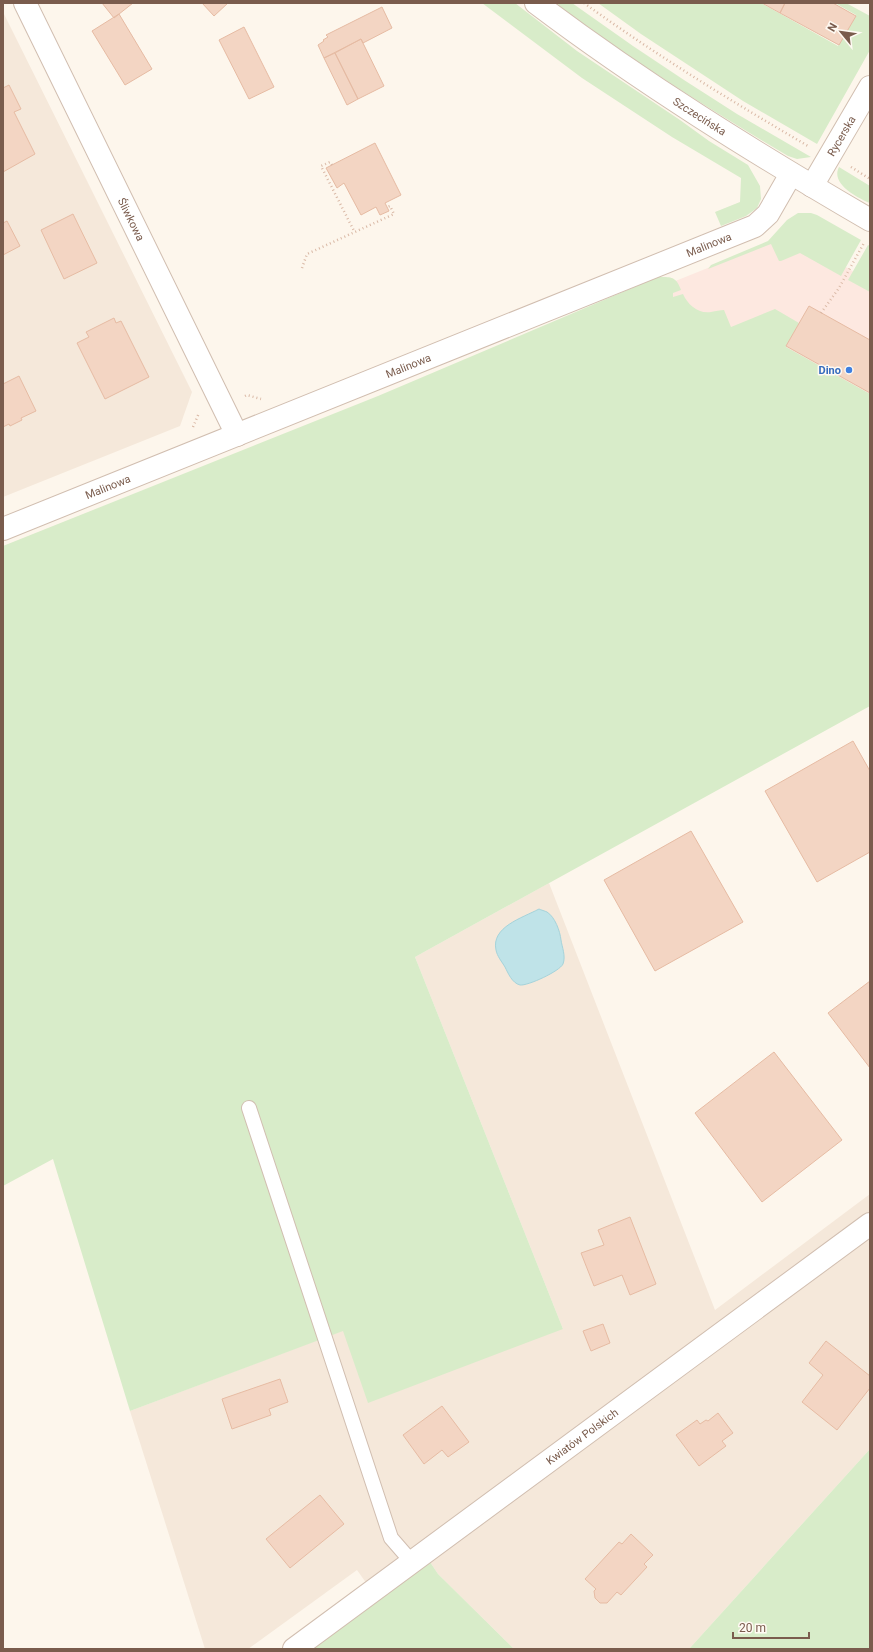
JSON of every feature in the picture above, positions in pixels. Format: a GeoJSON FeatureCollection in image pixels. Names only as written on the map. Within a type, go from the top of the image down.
{"type":"FeatureCollection","features":[{"type":"Feature","properties":{"kind":"street","name":"Śliwkowa"},"geometry":{"type":"LineString","coordinates":[[26,3],[237,435]]}},
{"type":"Feature","properties":{"kind":"street","name":"Szczecińska"},"geometry":{"type":"LineString","coordinates":[[536,3],[585,40],[670,98],[812,186],[868,229]]}},
{"type":"Feature","properties":{"kind":"street","name":"Rycerska"},"geometry":{"type":"LineString","coordinates":[[812,186],[870,87]]}},
{"type":"Feature","properties":{"kind":"street","name":"Malinowa"},"geometry":{"type":"LineString","coordinates":[[3,529],[755,226],[768,214],[791,174]]}},
{"type":"Feature","properties":{"kind":"street","name":"Kwiatów Polskich"},"geometry":{"type":"LineString","coordinates":[[294,1649],[411,1561],[870,1224]]}},
{"type":"Feature","properties":{"kind":"lane"},"geometry":{"type":"LineString","coordinates":[[249,1108],[391,1538],[411,1561]]}},
{"type":"Feature","properties":{"kind":"path"},"geometry":{"type":"LineString","coordinates":[[584,3],[637,40],[740,106],[811,148]]}},
{"type":"Feature","properties":{"kind":"path"},"geometry":{"type":"LineString","coordinates":[[332,165],[330,162],[321,166],[354,231]]}},
{"type":"Feature","properties":{"kind":"path"},"geometry":{"type":"LineString","coordinates":[[847,165],[870,179]]}},
{"type":"Feature","properties":{"kind":"path"},"geometry":{"type":"LineString","coordinates":[[302,268],[307,254],[354,231],[394,214],[390,206],[387,207]]}},
{"type":"Feature","properties":{"kind":"path"},"geometry":{"type":"LineString","coordinates":[[821,313],[839,288],[868,229]]}},
{"type":"Feature","properties":{"kind":"shaded area"},"geometry":{"type":"Polygon","coordinates":[[[3,12],[192,392],[180,426],[3,497],[3,12]]]}},
{"type":"Feature","properties":{"kind":"shaded area"},"geometry":{"type":"Polygon","coordinates":[[[775,241],[809,244],[870,282],[870,411],[653,290],[775,241]]]}},
{"type":"Feature","properties":{"kind":"shaded area"},"geometry":{"type":"Polygon","coordinates":[[[549,883],[715,1310],[870,1194],[870,1449],[689,1649],[514,1649],[438,1574],[430,1562],[379,1601],[357,1570],[248,1649],[205,1649],[130,1411],[344,1330],[563,1329],[415,957],[549,883]]]}},
{"type":"Feature","properties":{"kind":"green space"},"geometry":{"type":"Polygon","coordinates":[[[482,3],[515,3],[577,51],[709,141],[748,165],[760,186],[761,199],[757,208],[746,216],[721,226],[715,212],[740,202],[741,178],[672,137],[582,78],[482,3]]]}},
{"type":"Feature","properties":{"kind":"green space"},"geometry":{"type":"Polygon","coordinates":[[[559,3],[572,3],[684,80],[737,114],[811,157],[797,159],[788,156],[729,120],[671,84],[614,45],[558,5],[559,3]]]}},
{"type":"Feature","properties":{"kind":"green space"},"geometry":{"type":"Polygon","coordinates":[[[598,3],[761,3],[838,46],[856,15],[835,3],[846,3],[870,16],[870,50],[817,144],[743,101],[641,34],[598,3]]]}},
{"type":"Feature","properties":{"kind":"green space"},"geometry":{"type":"Polygon","coordinates":[[[839,167],[870,186],[870,203],[859,198],[842,185],[838,179],[837,173],[839,167]]]}},
{"type":"Feature","properties":{"kind":"green space"},"geometry":{"type":"Polygon","coordinates":[[[798,213],[811,213],[817,215],[861,240],[841,276],[800,253],[779,261],[771,244],[708,269],[711,265],[768,241],[787,220],[798,213]]]}},
{"type":"Feature","properties":{"kind":"green space"},"geometry":{"type":"Polygon","coordinates":[[[868,245],[870,246],[870,292],[848,280],[868,245]]]}},
{"type":"Feature","properties":{"kind":"green space"},"geometry":{"type":"Polygon","coordinates":[[[658,277],[670,277],[675,280],[681,290],[673,293],[673,297],[683,294],[694,308],[702,312],[724,310],[731,327],[775,309],[799,323],[786,347],[870,394],[870,706],[415,957],[563,1329],[368,1403],[343,1331],[130,1411],[53,1159],[3,1186],[3,546],[378,396],[658,277]]]}},
{"type":"Feature","properties":{"kind":"green space"},"geometry":{"type":"Polygon","coordinates":[[[870,1449],[870,1649],[689,1649],[870,1449]]]}},
{"type":"Feature","properties":{"kind":"green space"},"geometry":{"type":"Polygon","coordinates":[[[430,1562],[438,1574],[514,1649],[313,1649],[430,1562]]]}},
{"type":"Feature","properties":{"kind":"water"},"geometry":{"type":"Polygon","coordinates":[[[539,909],[550,914],[557,924],[564,952],[564,961],[561,967],[550,974],[536,981],[520,985],[517,984],[509,975],[498,957],[496,942],[498,935],[509,924],[539,909]]]}},
{"type":"Feature","properties":{"kind":"building"},"geometry":{"type":"Polygon","coordinates":[[[102,3],[133,3],[114,18],[102,3]]]}},
{"type":"Feature","properties":{"kind":"building"},"geometry":{"type":"Polygon","coordinates":[[[202,3],[228,3],[214,16],[202,3]]]}},
{"type":"Feature","properties":{"kind":"building"},"geometry":{"type":"Polygon","coordinates":[[[762,3],[785,3],[780,13],[762,3]]]}},
{"type":"Feature","properties":{"kind":"building"},"geometry":{"type":"Polygon","coordinates":[[[785,3],[833,3],[856,16],[839,45],[780,13],[785,3]]]}},
{"type":"Feature","properties":{"kind":"building"},"geometry":{"type":"Polygon","coordinates":[[[382,7],[392,28],[363,43],[361,39],[324,58],[318,45],[328,37],[326,35],[382,7]]]}},
{"type":"Feature","properties":{"kind":"building"},"geometry":{"type":"Polygon","coordinates":[[[119,14],[152,69],[125,85],[92,31],[119,14]]]}},
{"type":"Feature","properties":{"kind":"building"},"geometry":{"type":"Polygon","coordinates":[[[244,27],[274,87],[249,99],[219,40],[244,27]]]}},
{"type":"Feature","properties":{"kind":"building"},"geometry":{"type":"Polygon","coordinates":[[[361,39],[384,86],[358,99],[335,53],[361,39]]]}},
{"type":"Feature","properties":{"kind":"building"},"geometry":{"type":"Polygon","coordinates":[[[335,53],[358,99],[347,105],[324,58],[335,53]]]}},
{"type":"Feature","properties":{"kind":"building"},"geometry":{"type":"Polygon","coordinates":[[[9,85],[21,109],[14,112],[35,154],[3,172],[3,88],[9,85]]]}},
{"type":"Feature","properties":{"kind":"building"},"geometry":{"type":"Polygon","coordinates":[[[375,143],[401,195],[385,203],[389,211],[380,215],[376,207],[361,215],[344,183],[337,188],[326,168],[375,143]]]}},
{"type":"Feature","properties":{"kind":"building"},"geometry":{"type":"Polygon","coordinates":[[[73,214],[97,263],[64,279],[41,230],[73,214]]]}},
{"type":"Feature","properties":{"kind":"building"},"geometry":{"type":"Polygon","coordinates":[[[7,221],[20,246],[3,255],[3,223],[7,221]]]}},
{"type":"Feature","properties":{"kind":"building","name":"Dino"},"geometry":{"type":"Polygon","coordinates":[[[809,306],[870,340],[870,393],[786,346],[809,306]]]}},
{"type":"Feature","properties":{"kind":"building"},"geometry":{"type":"Polygon","coordinates":[[[114,318],[116,323],[121,321],[149,377],[105,399],[77,343],[89,337],[86,332],[114,318]]]}},
{"type":"Feature","properties":{"kind":"building"},"geometry":{"type":"Polygon","coordinates":[[[19,376],[36,411],[21,418],[22,420],[10,426],[9,424],[3,427],[3,384],[19,376]]]}},
{"type":"Feature","properties":{"kind":"building"},"geometry":{"type":"Polygon","coordinates":[[[853,741],[870,771],[870,852],[817,882],[765,791],[853,741]]]}},
{"type":"Feature","properties":{"kind":"building"},"geometry":{"type":"Polygon","coordinates":[[[691,831],[743,922],[655,971],[604,880],[691,831]]]}},
{"type":"Feature","properties":{"kind":"building"},"geometry":{"type":"Polygon","coordinates":[[[870,981],[870,1068],[828,1013],[870,981]]]}},
{"type":"Feature","properties":{"kind":"building"},"geometry":{"type":"Polygon","coordinates":[[[774,1052],[842,1140],[762,1202],[695,1113],[774,1052]]]}},
{"type":"Feature","properties":{"kind":"building"},"geometry":{"type":"Polygon","coordinates":[[[630,1217],[656,1284],[630,1295],[622,1275],[594,1286],[581,1253],[604,1245],[598,1230],[630,1217]]]}},
{"type":"Feature","properties":{"kind":"building"},"geometry":{"type":"Polygon","coordinates":[[[603,1324],[610,1343],[591,1351],[583,1331],[603,1324]]]}},
{"type":"Feature","properties":{"kind":"building"},"geometry":{"type":"Polygon","coordinates":[[[826,1341],[870,1376],[870,1388],[837,1430],[802,1402],[823,1375],[809,1363],[826,1341]]]}},
{"type":"Feature","properties":{"kind":"building"},"geometry":{"type":"Polygon","coordinates":[[[280,1379],[288,1402],[269,1409],[271,1415],[232,1429],[222,1399],[280,1379]]]}},
{"type":"Feature","properties":{"kind":"building"},"geometry":{"type":"Polygon","coordinates":[[[442,1406],[469,1442],[448,1457],[442,1450],[424,1464],[403,1435],[442,1406]]]}},
{"type":"Feature","properties":{"kind":"building"},"geometry":{"type":"Polygon","coordinates":[[[718,1413],[733,1433],[722,1441],[726,1446],[699,1466],[676,1435],[697,1420],[700,1424],[706,1420],[708,1421],[718,1413]]]}},
{"type":"Feature","properties":{"kind":"building"},"geometry":{"type":"Polygon","coordinates":[[[320,1495],[344,1524],[290,1568],[266,1539],[320,1495]]]}},
{"type":"Feature","properties":{"kind":"building"},"geometry":{"type":"Polygon","coordinates":[[[631,1534],[653,1555],[644,1564],[647,1567],[621,1595],[617,1592],[607,1603],[600,1603],[595,1598],[594,1591],[596,1589],[585,1579],[619,1542],[622,1544],[631,1534]]]}},
{"type":"Feature","properties":{"kind":"place","name":"Dino"},"geometry":{"type":"Point","coordinates":[849,370]}}]}
